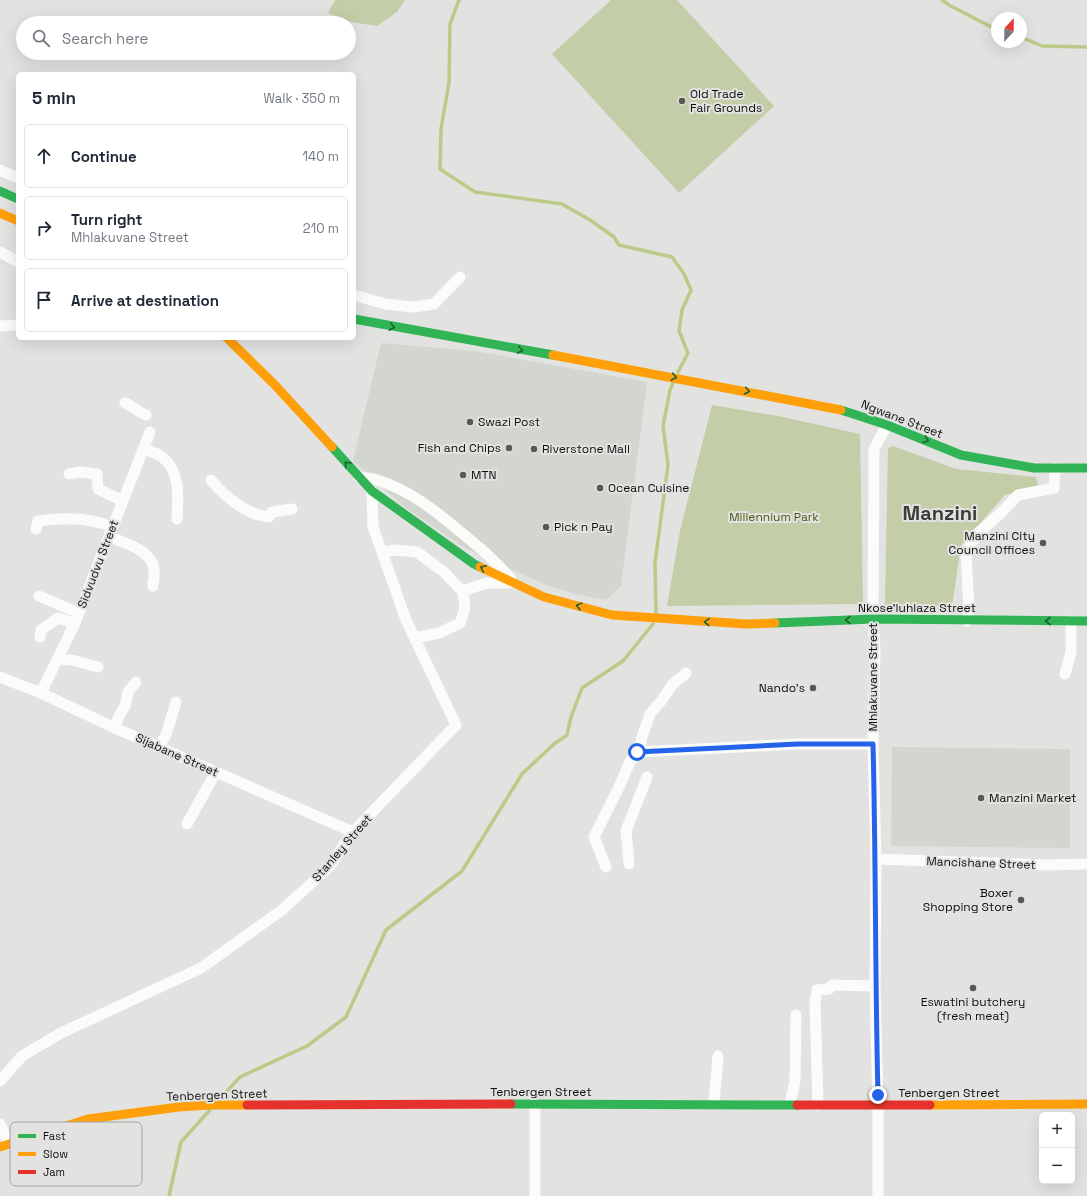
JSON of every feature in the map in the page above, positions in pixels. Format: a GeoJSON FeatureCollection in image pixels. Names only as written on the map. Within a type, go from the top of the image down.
{"type":"FeatureCollection","features":[{"type":"Feature","properties":{"kind":"main road"},"geometry":{"type":"LineString","coordinates":[[0,191],[16,198]]}},
{"type":"Feature","properties":{"kind":"main road"},"geometry":{"type":"LineString","coordinates":[[0,213],[16,220]]}},
{"type":"Feature","properties":{"kind":"main road","name":"Ngwane Street"},"geometry":{"type":"LineString","coordinates":[[356,320],[639,370],[843,410],[887,425],[961,455],[1034,468],[1087,468]]}},
{"type":"Feature","properties":{"kind":"main road"},"geometry":{"type":"LineString","coordinates":[[229,340],[274,384]]}},
{"type":"Feature","properties":{"kind":"main road"},"geometry":{"type":"LineString","coordinates":[[244,343],[248,354],[274,384]]}},
{"type":"Feature","properties":{"kind":"main road","name":"Nkose'luhlaza Street"},"geometry":{"type":"LineString","coordinates":[[274,384],[372,491],[474,564],[544,597],[612,615],[746,624],[874,619],[1087,621]]}},
{"type":"Feature","properties":{"kind":"main road","name":"Tenbergen Street"},"geometry":{"type":"LineString","coordinates":[[79,1122],[88,1119],[179,1107],[210,1105],[1087,1104]]}},
{"type":"Feature","properties":{"kind":"street"},"geometry":{"type":"LineString","coordinates":[[0,170],[16,177]]}},
{"type":"Feature","properties":{"kind":"street"},"geometry":{"type":"LineString","coordinates":[[0,252],[16,261]]}},
{"type":"Feature","properties":{"kind":"street"},"geometry":{"type":"LineString","coordinates":[[356,296],[385,304],[413,307],[434,304],[460,277]]}},
{"type":"Feature","properties":{"kind":"street"},"geometry":{"type":"LineString","coordinates":[[0,326],[16,325]]}},
{"type":"Feature","properties":{"kind":"street"},"geometry":{"type":"LineString","coordinates":[[125,403],[146,415]]}},
{"type":"Feature","properties":{"kind":"street","name":"Mhlakuvane Street"},"geometry":{"type":"LineString","coordinates":[[878,1196],[878,1105],[875,986],[876,859],[873,744],[875,649],[874,449],[887,425]]}},
{"type":"Feature","properties":{"kind":"street","name":"Sidvudvu Street"},"geometry":{"type":"LineString","coordinates":[[41,693],[75,624],[150,432]]}},
{"type":"Feature","properties":{"kind":"street"},"geometry":{"type":"LineString","coordinates":[[144,448],[161,456],[173,470],[178,491],[177,519]]}},
{"type":"Feature","properties":{"kind":"street"},"geometry":{"type":"LineString","coordinates":[[967,621],[969,610],[966,552],[978,533],[1001,513],[1018,495],[1054,488],[1055,468]]}},
{"type":"Feature","properties":{"kind":"street"},"geometry":{"type":"LineString","coordinates":[[69,474],[80,472],[97,474],[98,489],[123,501]]}},
{"type":"Feature","properties":{"kind":"street"},"geometry":{"type":"LineString","coordinates":[[359,477],[376,479],[399,488],[428,505],[500,565],[514,583]]}},
{"type":"Feature","properties":{"kind":"street"},"geometry":{"type":"LineString","coordinates":[[211,480],[218,489],[237,504],[258,516],[269,517],[272,512],[292,508]]}},
{"type":"Feature","properties":{"kind":"street","name":"Stanley Street"},"geometry":{"type":"LineString","coordinates":[[0,1080],[22,1056],[61,1033],[201,968],[282,910],[328,868],[354,832],[456,725],[416,638],[406,620],[373,527],[372,491]]}},
{"type":"Feature","properties":{"kind":"street"},"geometry":{"type":"LineString","coordinates":[[36,529],[38,521],[52,519],[81,519],[99,521],[113,527]]}},
{"type":"Feature","properties":{"kind":"street"},"geometry":{"type":"LineString","coordinates":[[109,537],[129,543],[150,558],[154,569],[153,586]]}},
{"type":"Feature","properties":{"kind":"street"},"geometry":{"type":"LineString","coordinates":[[382,552],[396,550],[417,552],[444,572],[462,591],[487,583],[514,583]]}},
{"type":"Feature","properties":{"kind":"street"},"geometry":{"type":"LineString","coordinates":[[416,638],[439,633],[460,623],[465,608],[463,590]]}},
{"type":"Feature","properties":{"kind":"street"},"geometry":{"type":"LineString","coordinates":[[39,596],[79,613]]}},
{"type":"Feature","properties":{"kind":"street"},"geometry":{"type":"LineString","coordinates":[[40,637],[41,630],[58,618],[75,624]]}},
{"type":"Feature","properties":{"kind":"street"},"geometry":{"type":"LineString","coordinates":[[1065,674],[1071,652],[1071,621]]}},
{"type":"Feature","properties":{"kind":"street"},"geometry":{"type":"LineString","coordinates":[[59,659],[72,660],[98,667]]}},
{"type":"Feature","properties":{"kind":"street"},"geometry":{"type":"LineString","coordinates":[[606,867],[594,837],[630,762],[638,752],[650,714],[672,685],[686,673]]}},
{"type":"Feature","properties":{"kind":"street","name":"Sijabane Street"},"geometry":{"type":"LineString","coordinates":[[0,677],[41,693],[115,728],[354,832]]}},
{"type":"Feature","properties":{"kind":"street"},"geometry":{"type":"LineString","coordinates":[[115,728],[119,716],[125,706],[128,692],[136,682]]}},
{"type":"Feature","properties":{"kind":"street"},"geometry":{"type":"LineString","coordinates":[[160,747],[166,735],[176,702]]}},
{"type":"Feature","properties":{"kind":"street"},"geometry":{"type":"LineString","coordinates":[[638,752],[798,744],[873,744]]}},
{"type":"Feature","properties":{"kind":"street"},"geometry":{"type":"LineString","coordinates":[[188,824],[216,772]]}},
{"type":"Feature","properties":{"kind":"street"},"geometry":{"type":"LineString","coordinates":[[630,864],[626,831],[647,777]]}},
{"type":"Feature","properties":{"kind":"street","name":"Mancishane Street"},"geometry":{"type":"LineString","coordinates":[[876,859],[1047,865],[1087,864]]}},
{"type":"Feature","properties":{"kind":"street"},"geometry":{"type":"LineString","coordinates":[[818,1105],[815,1002],[817,990],[829,989],[832,984],[875,986]]}},
{"type":"Feature","properties":{"kind":"street"},"geometry":{"type":"LineString","coordinates":[[790,1104],[795,1081],[796,1015]]}},
{"type":"Feature","properties":{"kind":"street"},"geometry":{"type":"LineString","coordinates":[[714,1104],[718,1056]]}},
{"type":"Feature","properties":{"kind":"street"},"geometry":{"type":"LineString","coordinates":[[535,1104],[535,1196]]}},
{"type":"Feature","properties":{"kind":"street"},"geometry":{"type":"LineString","coordinates":[[0,1124],[5,1146]]}},
{"type":"Feature","properties":{"kind":"shaded area","name":"Riverstone Mall"},"geometry":{"type":"Polygon","coordinates":[[[381,343],[475,351],[647,382],[621,586],[606,600],[575,594],[544,584],[465,548],[406,508],[353,461],[381,343]]]}},
{"type":"Feature","properties":{"kind":"shaded area","name":"Manzini Market"},"geometry":{"type":"Polygon","coordinates":[[[892,747],[1070,749],[1070,848],[891,846],[892,747]]]}},
{"type":"Feature","properties":{"kind":"green space"},"geometry":{"type":"Polygon","coordinates":[[[335,0],[405,0],[397,12],[377,26],[356,23],[356,16],[336,16],[328,13],[335,0]]]}},
{"type":"Feature","properties":{"kind":"green space","name":"Old Trade Fair Grounds"},"geometry":{"type":"Polygon","coordinates":[[[611,0],[677,0],[774,106],[679,193],[552,54],[611,0]]]}},
{"type":"Feature","properties":{"kind":"green space","name":"Millennium Park"},"geometry":{"type":"Polygon","coordinates":[[[712,405],[778,416],[860,434],[863,604],[667,606],[680,531],[712,405]]]}},
{"type":"Feature","properties":{"kind":"green space"},"geometry":{"type":"Polygon","coordinates":[[[893,446],[956,469],[1036,477],[1038,487],[1005,495],[961,545],[952,606],[885,605],[888,448],[893,446]]]}},
{"type":"Feature","properties":{"kind":"waterway"},"geometry":{"type":"LineString","coordinates":[[459,0],[450,24],[449,83],[441,129],[440,169],[475,192],[562,204],[590,220],[614,237],[619,245],[672,257],[684,274],[691,290],[682,310],[679,331],[688,353],[678,372]]}},
{"type":"Feature","properties":{"kind":"waterway"},"geometry":{"type":"LineString","coordinates":[[942,0],[991,27]]}},
{"type":"Feature","properties":{"kind":"waterway"},"geometry":{"type":"LineString","coordinates":[[1027,40],[1042,46],[1087,47]]}},
{"type":"Feature","properties":{"kind":"waterway"},"geometry":{"type":"LineString","coordinates":[[656,613],[655,563],[668,465],[663,426],[670,390],[673,383]]}},
{"type":"Feature","properties":{"kind":"waterway"},"geometry":{"type":"LineString","coordinates":[[219,1100],[240,1077],[307,1046],[346,1017],[386,930],[462,871],[522,774],[554,744],[567,735],[571,717],[582,688],[623,661],[653,624]]}},
{"type":"Feature","properties":{"kind":"waterway"},"geometry":{"type":"LineString","coordinates":[[169,1196],[181,1142],[210,1110]]}},
{"type":"Feature","properties":{"kind":"traffic: fast"},"geometry":{"type":"LineString","coordinates":[[0,191],[16,198]]}},
{"type":"Feature","properties":{"kind":"traffic: fast"},"geometry":{"type":"LineString","coordinates":[[356,319],[553,355]]}},
{"type":"Feature","properties":{"kind":"traffic: fast"},"geometry":{"type":"LineString","coordinates":[[841,410],[887,425],[961,455],[1034,468],[1087,468]]}},
{"type":"Feature","properties":{"kind":"traffic: fast"},"geometry":{"type":"LineString","coordinates":[[332,447],[372,491],[480,567]]}},
{"type":"Feature","properties":{"kind":"traffic: fast"},"geometry":{"type":"LineString","coordinates":[[775,623],[873,619],[1087,621]]}},
{"type":"Feature","properties":{"kind":"traffic: fast"},"geometry":{"type":"LineString","coordinates":[[511,1104],[797,1105]]}},
{"type":"Feature","properties":{"kind":"traffic: slow"},"geometry":{"type":"LineString","coordinates":[[0,213],[16,220]]}},
{"type":"Feature","properties":{"kind":"traffic: slow"},"geometry":{"type":"LineString","coordinates":[[229,340],[274,384],[332,447]]}},
{"type":"Feature","properties":{"kind":"traffic: slow"},"geometry":{"type":"LineString","coordinates":[[553,355],[841,410]]}},
{"type":"Feature","properties":{"kind":"traffic: slow"},"geometry":{"type":"LineString","coordinates":[[480,567],[544,597],[612,615],[746,624],[775,623]]}},
{"type":"Feature","properties":{"kind":"traffic: slow"},"geometry":{"type":"LineString","coordinates":[[930,1105],[1087,1104]]}},
{"type":"Feature","properties":{"kind":"traffic: slow"},"geometry":{"type":"LineString","coordinates":[[79,1122],[88,1119],[179,1107],[247,1105]]}},
{"type":"Feature","properties":{"kind":"traffic: slow"},"geometry":{"type":"LineString","coordinates":[[0,1147],[10,1144]]}},
{"type":"Feature","properties":{"kind":"traffic: jam"},"geometry":{"type":"LineString","coordinates":[[247,1105],[511,1104]]}},
{"type":"Feature","properties":{"kind":"traffic: jam"},"geometry":{"type":"LineString","coordinates":[[797,1105],[930,1105]]}},
{"type":"Feature","properties":{"kind":"place","name":"Old Trade Fair Grounds"},"geometry":{"type":"Point","coordinates":[682,101]}},
{"type":"Feature","properties":{"kind":"place","name":"Swazi Post"},"geometry":{"type":"Point","coordinates":[470,422]}},
{"type":"Feature","properties":{"kind":"place","name":"Fish and Chips"},"geometry":{"type":"Point","coordinates":[509,448]}},
{"type":"Feature","properties":{"kind":"place","name":"Riverstone Mall"},"geometry":{"type":"Point","coordinates":[534,449]}},
{"type":"Feature","properties":{"kind":"place","name":"MTN"},"geometry":{"type":"Point","coordinates":[463,475]}},
{"type":"Feature","properties":{"kind":"place","name":"Ocean Cuisine"},"geometry":{"type":"Point","coordinates":[600,488]}},
{"type":"Feature","properties":{"kind":"place","name":"Pick n Pay"},"geometry":{"type":"Point","coordinates":[546,527]}},
{"type":"Feature","properties":{"kind":"place","name":"Manzini City Council Offices"},"geometry":{"type":"Point","coordinates":[1043,543]}},
{"type":"Feature","properties":{"kind":"place","name":"Nando's"},"geometry":{"type":"Point","coordinates":[813,688]}},
{"type":"Feature","properties":{"kind":"place","name":"Manzini Market"},"geometry":{"type":"Point","coordinates":[981,798]}},
{"type":"Feature","properties":{"kind":"place","name":"Boxer Shopping Store"},"geometry":{"type":"Point","coordinates":[1021,900]}},
{"type":"Feature","properties":{"kind":"place","name":"Eswatini butchery (fresh meat)"},"geometry":{"type":"Point","coordinates":[973,988]}},
{"type":"Feature","properties":{"kind":"district","name":"Manzini"},"geometry":{"type":"Point","coordinates":[940,513]}},
{"type":"Feature","properties":{"kind":"route"},"geometry":{"type":"LineString","coordinates":[[637,752],[798,744],[873,744],[876,859],[875,986],[878,1095]]}}]}
